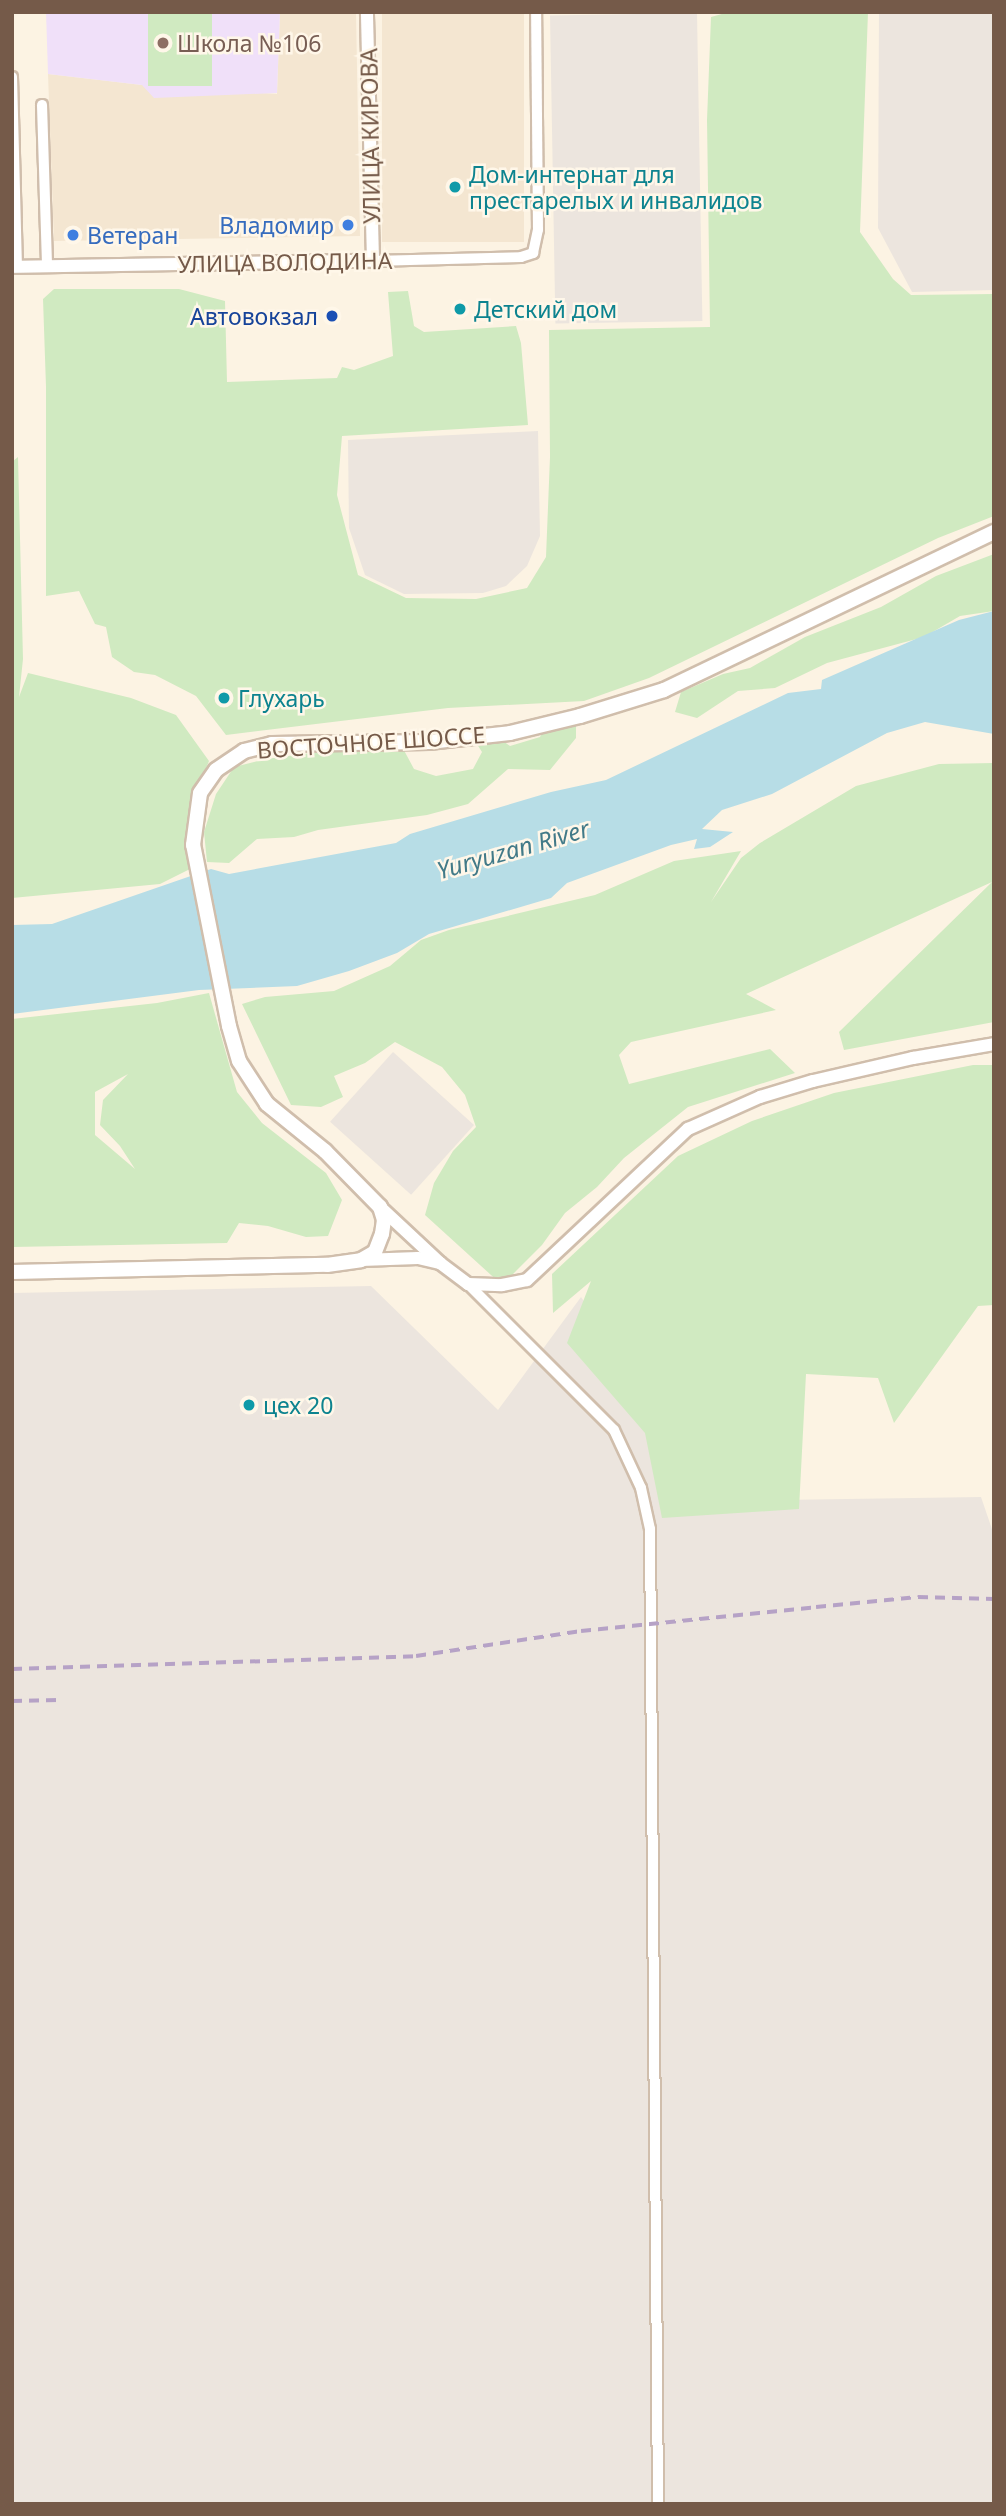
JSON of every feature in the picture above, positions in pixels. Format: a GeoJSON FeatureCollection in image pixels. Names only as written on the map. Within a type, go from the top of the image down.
{"type":"FeatureCollection","features":[{"type":"Feature","properties":{"kind":"main road","name":"ВОСТОЧНОЕ ШОССЕ"},"geometry":{"type":"LineString","coordinates":[[380,1207],[325,1151],[267,1104],[239,1061],[229,1026],[193,845],[200,793],[216,770],[244,751],[272,744],[429,742],[510,733],[580,716],[664,690],[994,532]]}},
{"type":"Feature","properties":{"kind":"main road"},"geometry":{"type":"LineString","coordinates":[[12,1272],[327,1265],[361,1260],[375,1252],[382,1234],[384,1220],[380,1207]]}},
{"type":"Feature","properties":{"kind":"street","name":"УЛИЦА КИРОВА"},"geometry":{"type":"LineString","coordinates":[[367,12],[373,261]]}},
{"type":"Feature","properties":{"kind":"street","name":"УЛИЦА ВОЛОДИНА"},"geometry":{"type":"LineString","coordinates":[[14,267],[373,261],[521,257],[533,253],[538,230],[536,12]]}},
{"type":"Feature","properties":{"kind":"street"},"geometry":{"type":"LineString","coordinates":[[12,77],[14,267]]}},
{"type":"Feature","properties":{"kind":"street"},"geometry":{"type":"LineString","coordinates":[[42,105],[47,267]]}},
{"type":"Feature","properties":{"kind":"street"},"geometry":{"type":"LineString","coordinates":[[468,1284],[502,1285],[527,1280],[688,1129],[760,1097],[813,1081],[913,1058],[994,1044]]}},
{"type":"Feature","properties":{"kind":"street","name":"ВОСТОЧНОЕ ШОССЕ"},"geometry":{"type":"LineString","coordinates":[[380,1207],[440,1263],[468,1284]]}},
{"type":"Feature","properties":{"kind":"street"},"geometry":{"type":"LineString","coordinates":[[361,1260],[418,1258],[440,1263]]}},
{"type":"Feature","properties":{"kind":"street"},"geometry":{"type":"LineString","coordinates":[[468,1284],[614,1430],[640,1488],[650,1529],[658,2504]]}},
{"type":"Feature","properties":{"kind":"shaded area","name":"Школа №106"},"geometry":{"type":"Polygon","coordinates":[[[46,12],[280,12],[277,93],[154,98],[142,85],[48,74],[46,12]]]}},
{"type":"Feature","properties":{"kind":"shaded area"},"geometry":{"type":"Polygon","coordinates":[[[280,12],[356,12],[360,236],[54,241],[48,74],[142,85],[277,94],[280,12]]]}},
{"type":"Feature","properties":{"kind":"shaded area"},"geometry":{"type":"Polygon","coordinates":[[[382,12],[524,12],[524,242],[382,242],[382,12]]]}},
{"type":"Feature","properties":{"kind":"shaded area"},"geometry":{"type":"Polygon","coordinates":[[[879,12],[994,12],[994,290],[912,292],[878,228],[879,12]]]}},
{"type":"Feature","properties":{"kind":"shaded area"},"geometry":{"type":"Polygon","coordinates":[[[697,13],[702,321],[555,324],[550,16],[697,13]]]}},
{"type":"Feature","properties":{"kind":"shaded area"},"geometry":{"type":"Polygon","coordinates":[[[538,431],[540,536],[527,566],[506,586],[483,593],[404,594],[365,575],[349,528],[348,440],[538,431]]]}},
{"type":"Feature","properties":{"kind":"shaded area"},"geometry":{"type":"Polygon","coordinates":[[[393,1052],[474,1125],[411,1195],[330,1122],[393,1052]]]}},
{"type":"Feature","properties":{"kind":"shaded area"},"geometry":{"type":"Polygon","coordinates":[[[371,1286],[498,1410],[581,1297],[719,1501],[981,1497],[994,1535],[994,2504],[12,2504],[12,1293],[371,1286]]]}},
{"type":"Feature","properties":{"kind":"green space"},"geometry":{"type":"Polygon","coordinates":[[[148,12],[212,12],[212,86],[148,86],[148,12]]]}},
{"type":"Feature","properties":{"kind":"green space"},"geometry":{"type":"Polygon","coordinates":[[[729,12],[868,12],[860,232],[893,279],[911,295],[994,294],[994,516],[938,538],[649,678],[584,701],[448,708],[226,735],[196,696],[155,675],[134,672],[112,657],[106,627],[95,624],[79,591],[46,596],[46,387],[43,299],[54,289],[179,289],[225,301],[227,382],[337,378],[342,367],[354,370],[393,356],[388,292],[408,291],[414,326],[424,332],[516,326],[521,343],[528,425],[342,436],[337,495],[358,575],[406,598],[476,599],[527,588],[546,557],[550,457],[549,330],[710,327],[707,120],[711,17],[729,12]]]}},
{"type":"Feature","properties":{"kind":"green space"},"geometry":{"type":"Polygon","coordinates":[[[18,457],[23,659],[19,697],[28,673],[131,698],[176,715],[209,761],[192,804],[192,868],[160,884],[12,898],[12,462],[18,457]]]}},
{"type":"Feature","properties":{"kind":"green space"},"geometry":{"type":"Polygon","coordinates":[[[994,554],[994,611],[960,616],[924,637],[827,663],[775,688],[738,691],[697,718],[675,712],[681,692],[723,674],[750,668],[805,637],[881,607],[936,576],[994,554]]]}},
{"type":"Feature","properties":{"kind":"green space"},"geometry":{"type":"Polygon","coordinates":[[[576,725],[576,738],[550,770],[508,769],[468,804],[427,815],[318,830],[294,837],[257,839],[229,863],[207,862],[204,832],[216,794],[234,767],[266,759],[399,741],[414,769],[436,776],[473,769],[482,752],[473,738],[493,734],[510,746],[540,737],[544,729],[576,725]]]}},
{"type":"Feature","properties":{"kind":"green space"},"geometry":{"type":"Polygon","coordinates":[[[994,763],[994,1022],[844,1050],[839,1032],[992,882],[746,994],[776,1010],[631,1042],[619,1055],[629,1084],[770,1049],[795,1073],[688,1107],[624,1158],[597,1187],[565,1213],[542,1245],[502,1285],[425,1215],[434,1183],[453,1151],[476,1127],[465,1095],[442,1067],[395,1042],[365,1063],[334,1076],[343,1097],[321,1107],[291,1105],[242,1004],[265,997],[334,991],[390,966],[421,940],[449,930],[595,895],[674,861],[741,851],[711,902],[741,858],[760,843],[856,786],[939,764],[994,763]]]}},
{"type":"Feature","properties":{"kind":"green space"},"geometry":{"type":"Polygon","coordinates":[[[209,993],[237,1092],[262,1123],[326,1173],[342,1200],[328,1236],[306,1237],[268,1226],[239,1223],[227,1243],[12,1247],[12,1019],[157,1003],[209,993]],[[128,1074],[95,1092],[95,1135],[135,1169],[120,1146],[100,1125],[103,1100],[128,1074]]]}},
{"type":"Feature","properties":{"kind":"green space"},"geometry":{"type":"Polygon","coordinates":[[[973,1065],[994,1065],[994,1305],[978,1306],[894,1423],[878,1378],[806,1374],[799,1509],[662,1518],[645,1433],[567,1343],[591,1281],[553,1313],[552,1274],[678,1156],[752,1121],[834,1093],[973,1065]]]}},
{"type":"Feature","properties":{"kind":"water","name":"Yuryuzan River"},"geometry":{"type":"Polygon","coordinates":[[[994,611],[994,734],[925,722],[887,733],[772,794],[722,810],[702,829],[733,832],[710,847],[694,849],[697,839],[671,845],[567,883],[551,898],[429,934],[397,953],[297,986],[199,990],[12,1014],[12,925],[52,924],[211,869],[229,874],[396,843],[410,834],[551,792],[606,780],[788,693],[821,689],[822,680],[959,620],[994,611]]]}},
{"type":"Feature","properties":{"kind":"railway"},"geometry":{"type":"LineString","coordinates":[[12,1669],[416,1656],[581,1631],[816,1607],[918,1597],[994,1599]]}},
{"type":"Feature","properties":{"kind":"railway"},"geometry":{"type":"LineString","coordinates":[[12,1701],[59,1700]]}},
{"type":"Feature","properties":{"kind":"place","name":"Школа №106"},"geometry":{"type":"Point","coordinates":[163,43]}},
{"type":"Feature","properties":{"kind":"place","name":"Дом-интернат для престарелых и инвалидов"},"geometry":{"type":"Point","coordinates":[455,187]}},
{"type":"Feature","properties":{"kind":"place","name":"Владомир"},"geometry":{"type":"Point","coordinates":[348,225]}},
{"type":"Feature","properties":{"kind":"place","name":"Ветеран"},"geometry":{"type":"Point","coordinates":[73,235]}},
{"type":"Feature","properties":{"kind":"place","name":"Детский дом"},"geometry":{"type":"Point","coordinates":[460,309]}},
{"type":"Feature","properties":{"kind":"place","name":"Автовокзал"},"geometry":{"type":"Point","coordinates":[332,316]}},
{"type":"Feature","properties":{"kind":"place","name":"Глухарь"},"geometry":{"type":"Point","coordinates":[224,698]}},
{"type":"Feature","properties":{"kind":"place","name":"цех 20"},"geometry":{"type":"Point","coordinates":[249,1405]}}]}
